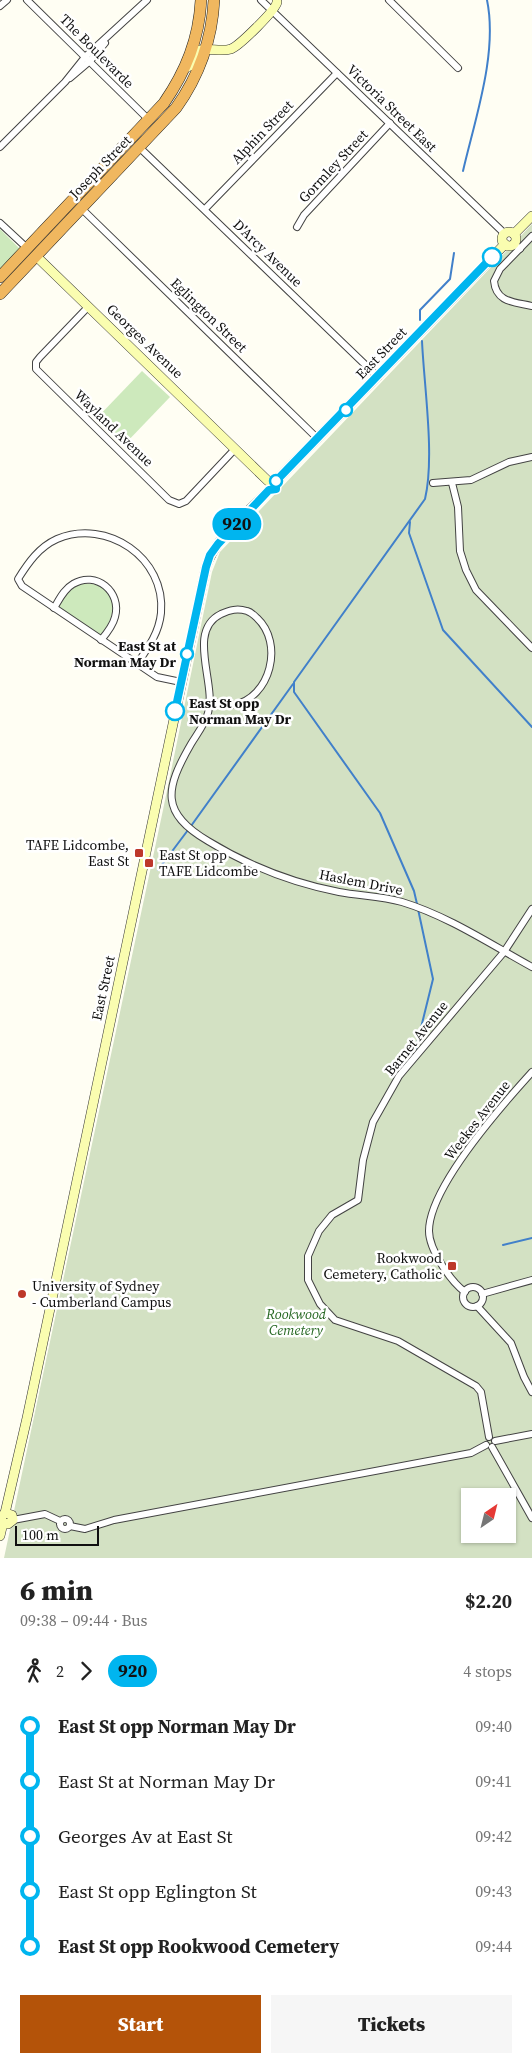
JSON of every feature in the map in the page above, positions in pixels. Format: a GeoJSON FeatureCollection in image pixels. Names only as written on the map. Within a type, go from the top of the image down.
{"type":"FeatureCollection","features":[{"type":"Feature","properties":{"kind":"highway"},"geometry":{"type":"LineString","coordinates":[[185,68],[195,42],[201,0]]}},
{"type":"Feature","properties":{"kind":"highway"},"geometry":{"type":"LineString","coordinates":[[208,49],[214,0]]}},
{"type":"Feature","properties":{"kind":"highway","name":"Joseph Street"},"geometry":{"type":"LineString","coordinates":[[0,294],[140,148],[179,104],[196,75],[208,49]]}},
{"type":"Feature","properties":{"kind":"highway","name":"Joseph Street"},"geometry":{"type":"LineString","coordinates":[[0,276],[149,121],[164,103],[185,68]]}},
{"type":"Feature","properties":{"kind":"highway","name":"Georges Avenue"},"geometry":{"type":"LineString","coordinates":[[27,248],[36,256]]}},
{"type":"Feature","properties":{"kind":"main road"},"geometry":{"type":"LineString","coordinates":[[208,49],[222,50],[234,47],[278,1]]}},
{"type":"Feature","properties":{"kind":"main road","name":"Joseph Street"},"geometry":{"type":"LineString","coordinates":[[185,68],[192,65],[199,52],[208,49]]}},
{"type":"Feature","properties":{"kind":"main road","name":"East Street"},"geometry":{"type":"LineString","coordinates":[[5,1513],[181,682],[210,555],[271,484],[318,439],[512,241],[532,216]]}},
{"type":"Feature","properties":{"kind":"main road","name":"Georges Avenue"},"geometry":{"type":"LineString","coordinates":[[36,256],[271,484]]}},
{"type":"Feature","properties":{"kind":"main road"},"geometry":{"type":"LineString","coordinates":[[0,1536],[3,1523],[1,1517],[5,1513],[12,1515],[13,1520],[8,1524],[3,1523]]}},
{"type":"Feature","properties":{"kind":"street"},"geometry":{"type":"LineString","coordinates":[[1,3],[7,0]]}},
{"type":"Feature","properties":{"kind":"street","name":"The Boulevarde"},"geometry":{"type":"LineString","coordinates":[[27,0],[149,121]]}},
{"type":"Feature","properties":{"kind":"street"},"geometry":{"type":"LineString","coordinates":[[0,147],[147,0]]}},
{"type":"Feature","properties":{"kind":"street","name":"Victoria Street East"},"geometry":{"type":"LineString","coordinates":[[261,0],[512,241]]}},
{"type":"Feature","properties":{"kind":"street"},"geometry":{"type":"LineString","coordinates":[[393,1],[458,68]]}},
{"type":"Feature","properties":{"kind":"street","name":"Alphin Street"},"geometry":{"type":"LineString","coordinates":[[205,210],[337,73]]}},
{"type":"Feature","properties":{"kind":"street","name":"Gormley Street"},"geometry":{"type":"LineString","coordinates":[[297,227],[304,215],[390,123]]}},
{"type":"Feature","properties":{"kind":"street","name":"D'Arcy Avenue"},"geometry":{"type":"LineString","coordinates":[[140,148],[378,377]]}},
{"type":"Feature","properties":{"kind":"street","name":"Eglington Street"},"geometry":{"type":"LineString","coordinates":[[82,209],[318,439]]}},
{"type":"Feature","properties":{"kind":"street","name":"Georges Avenue"},"geometry":{"type":"LineString","coordinates":[[0,222],[27,248]]}},
{"type":"Feature","properties":{"kind":"street"},"geometry":{"type":"LineString","coordinates":[[532,236],[512,241],[497,273],[494,286],[503,299],[532,306]]}},
{"type":"Feature","properties":{"kind":"street","name":"Wayland Avenue"},"geometry":{"type":"LineString","coordinates":[[88,306],[40,357],[36,362],[36,369],[162,493],[175,504],[183,504],[236,449]]}},
{"type":"Feature","properties":{"kind":"street"},"geometry":{"type":"LineString","coordinates":[[433,483],[471,480],[508,462],[532,457]]}},
{"type":"Feature","properties":{"kind":"street"},"geometry":{"type":"LineString","coordinates":[[452,482],[458,507],[460,551],[466,570],[476,590],[532,648]]}},
{"type":"Feature","properties":{"kind":"street"},"geometry":{"type":"LineString","coordinates":[[137,664],[155,637],[161,614],[161,592],[154,573],[140,555],[121,541],[98,534],[80,533],[57,539],[37,552],[18,579],[22,586],[101,640],[137,664],[157,677],[181,682]]}},
{"type":"Feature","properties":{"kind":"street"},"geometry":{"type":"LineString","coordinates":[[54,608],[71,584],[81,580],[98,581],[107,586],[113,593],[117,608],[112,625],[101,640]]}},
{"type":"Feature","properties":{"kind":"street"},"geometry":{"type":"LineString","coordinates":[[232,609],[250,611],[266,626],[272,643],[267,675],[257,692],[243,702],[230,705],[210,701],[204,660],[204,633],[213,618],[232,609]]}},
{"type":"Feature","properties":{"kind":"street","name":"Haslem Drive"},"geometry":{"type":"LineString","coordinates":[[210,701],[204,724],[181,762],[174,781],[171,796],[173,809],[184,826],[226,852],[270,874],[340,892],[390,899],[414,906],[448,920],[532,966]]}},
{"type":"Feature","properties":{"kind":"street","name":"Barnet Avenue"},"geometry":{"type":"LineString","coordinates":[[491,1445],[485,1440],[489,1437],[481,1392],[476,1386],[398,1341],[335,1320],[320,1304],[308,1280],[308,1256],[319,1231],[332,1215],[358,1200],[363,1160],[373,1122],[399,1076],[504,952],[532,909]]}},
{"type":"Feature","properties":{"kind":"street","name":"Weekes Avenue"},"geometry":{"type":"LineString","coordinates":[[465,1292],[434,1250],[429,1230],[431,1219],[446,1185],[469,1148],[507,1099],[532,1072]]}},
{"type":"Feature","properties":{"kind":"street"},"geometry":{"type":"LineString","coordinates":[[482,1294],[532,1280]]}},
{"type":"Feature","properties":{"kind":"street"},"geometry":{"type":"LineString","coordinates":[[473,1288],[480,1290],[482,1301],[477,1306],[466,1304],[463,1297],[465,1292],[473,1288]]}},
{"type":"Feature","properties":{"kind":"street"},"geometry":{"type":"LineString","coordinates":[[477,1306],[511,1343],[532,1392]]}},
{"type":"Feature","properties":{"kind":"street"},"geometry":{"type":"LineString","coordinates":[[13,1520],[45,1514],[60,1521],[67,1519],[70,1526],[85,1529],[114,1520],[470,1453],[532,1434]]}},
{"type":"Feature","properties":{"kind":"street"},"geometry":{"type":"LineString","coordinates":[[491,1445],[532,1518]]}},
{"type":"Feature","properties":{"kind":"green space","name":"Rookwood Cemetery"},"geometry":{"type":"Polygon","coordinates":[[[532,224],[532,1558],[4,1558],[212,572],[220,552],[532,224]]]}},
{"type":"Feature","properties":{"kind":"green space"},"geometry":{"type":"Polygon","coordinates":[[[0,229],[20,249],[0,269],[0,229]]]}},
{"type":"Feature","properties":{"kind":"green space"},"geometry":{"type":"Polygon","coordinates":[[[142,371],[170,397],[123,446],[95,420],[142,371]]]}},
{"type":"Feature","properties":{"kind":"green space"},"geometry":{"type":"Polygon","coordinates":[[[81,584],[94,584],[103,587],[109,593],[112,600],[111,617],[101,636],[58,607],[70,588],[81,584]]]}},
{"type":"Feature","properties":{"kind":"waterway"},"geometry":{"type":"LineString","coordinates":[[463,171],[484,86],[490,42],[490,20],[487,0]]}},
{"type":"Feature","properties":{"kind":"waterway"},"geometry":{"type":"LineString","coordinates":[[420,320],[420,310],[450,279],[454,253]]}},
{"type":"Feature","properties":{"kind":"waterway"},"geometry":{"type":"LineString","coordinates":[[417,904],[414,891],[380,813],[294,692],[294,682],[425,499],[428,482],[429,442],[422,341]]}},
{"type":"Feature","properties":{"kind":"waterway"},"geometry":{"type":"LineString","coordinates":[[410,522],[409,533],[443,630],[532,727]]}},
{"type":"Feature","properties":{"kind":"waterway"},"geometry":{"type":"LineString","coordinates":[[191,826],[293,684]]}},
{"type":"Feature","properties":{"kind":"waterway"},"geometry":{"type":"LineString","coordinates":[[158,870],[188,830]]}},
{"type":"Feature","properties":{"kind":"waterway"},"geometry":{"type":"LineString","coordinates":[[416,1048],[433,979],[418,909]]}},
{"type":"Feature","properties":{"kind":"waterway"},"geometry":{"type":"LineString","coordinates":[[503,1245],[532,1238]]}},
{"type":"Feature","properties":{"kind":"bus line","name":"920"},"geometry":{"type":"LineString","coordinates":[[175,711],[206,567],[214,549],[269,490],[273,491],[276,489],[278,486],[276,481],[492,257]]}},
{"type":"Feature","properties":{"kind":"place","name":"East St at Norman May Dr"},"geometry":{"type":"Point","coordinates":[187,654]}},
{"type":"Feature","properties":{"kind":"place","name":"East St opp Norman May Dr"},"geometry":{"type":"Point","coordinates":[175,711]}},
{"type":"Feature","properties":{"kind":"place","name":"TAFE Lidcombe, East St"},"geometry":{"type":"Point","coordinates":[139,853]}},
{"type":"Feature","properties":{"kind":"place","name":"East St opp TAFE Lidcombe"},"geometry":{"type":"Point","coordinates":[149,863]}},
{"type":"Feature","properties":{"kind":"place","name":"Rookwood Cemetery, Catholic"},"geometry":{"type":"Point","coordinates":[452,1266]}},
{"type":"Feature","properties":{"kind":"place","name":"University of Sydney - Cumberland Campus"},"geometry":{"type":"Point","coordinates":[22,1294]}}]}
